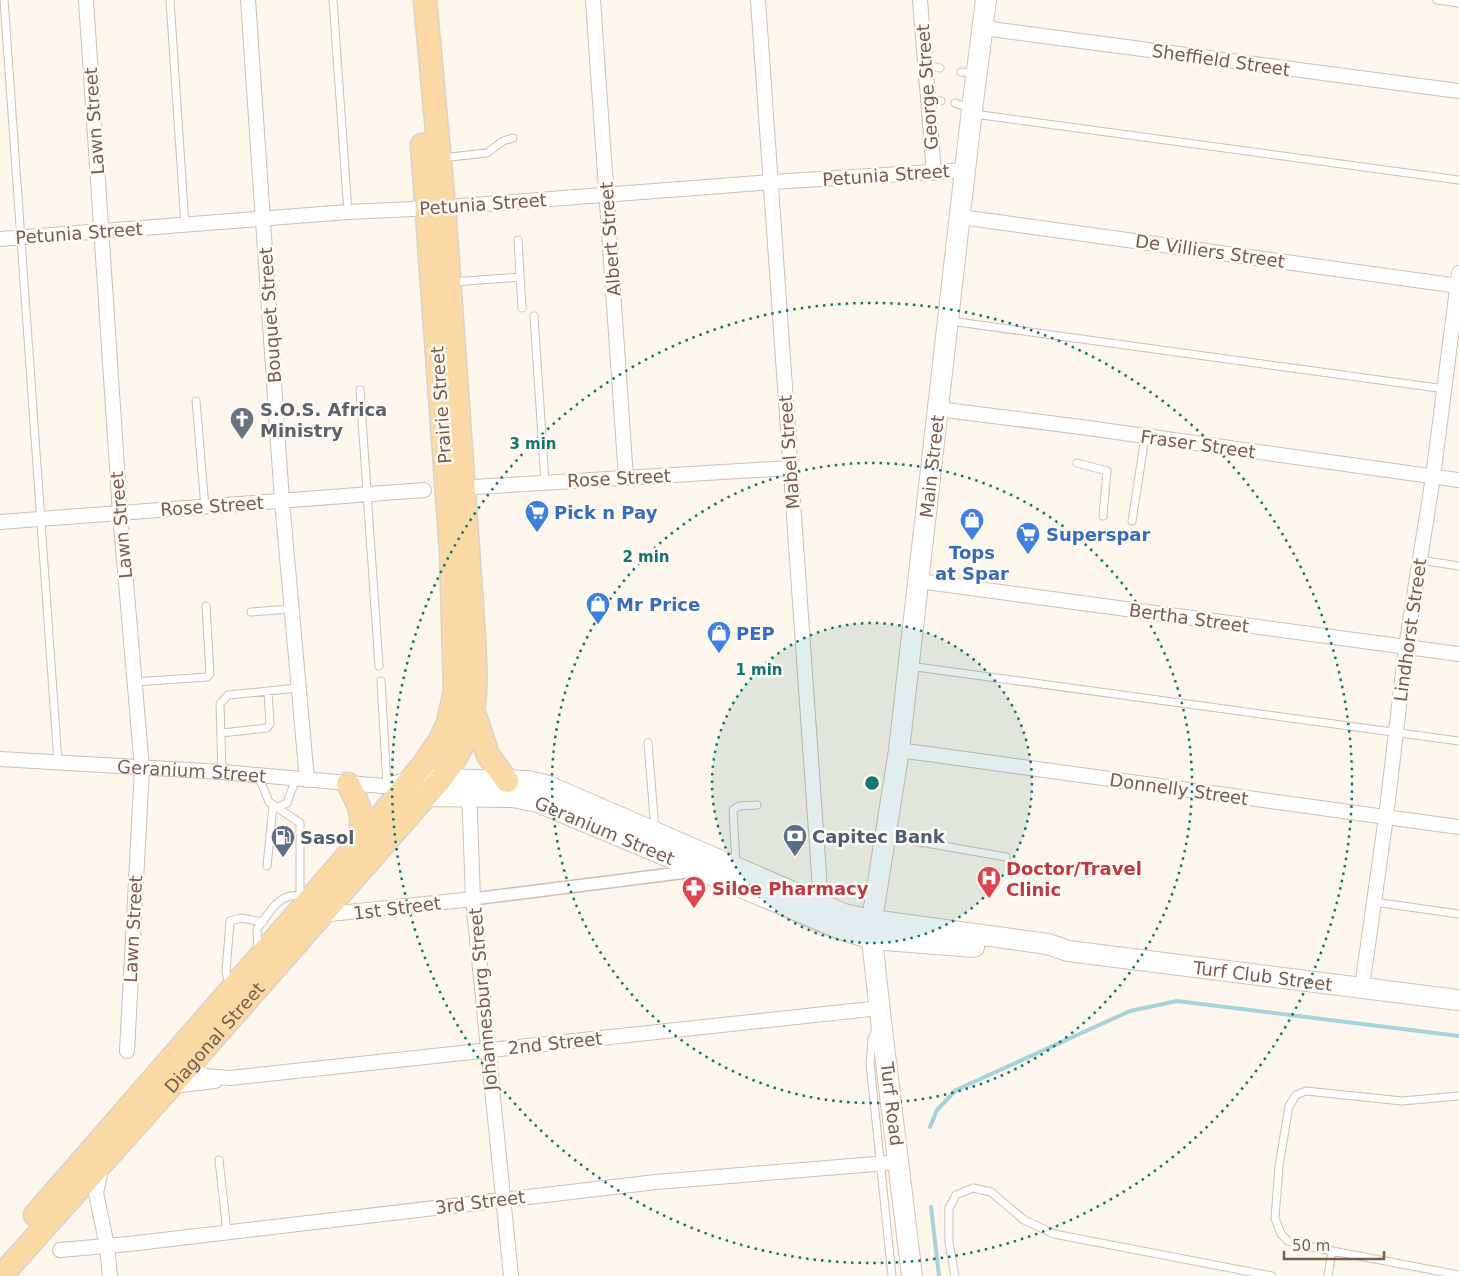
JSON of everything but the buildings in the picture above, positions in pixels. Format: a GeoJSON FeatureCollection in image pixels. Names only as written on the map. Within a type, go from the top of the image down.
{"type":"FeatureCollection","features":[{"type":"Feature","properties":{"kind":"main road","name":"Prairie Street"},"geometry":{"type":"LineString","coordinates":[[412,0],[436,207],[455,488],[474,646],[473,709],[470,726],[460,751],[433,788]]}},
{"type":"Feature","properties":{"kind":"main road","name":"Prairie Street"},"geometry":{"type":"LineString","coordinates":[[395,786],[440,742],[448,723],[455,691],[455,488],[449,283],[436,207],[439,158],[425,0]]}},
{"type":"Feature","properties":{"kind":"main road","name":"Main Street"},"geometry":{"type":"LineString","coordinates":[[872,930],[899,750],[961,217],[969,72],[983,28],[986,0]]}},
{"type":"Feature","properties":{"kind":"main road"},"geometry":{"type":"LineString","coordinates":[[473,709],[488,755],[508,781]]}},
{"type":"Feature","properties":{"kind":"main road","name":"Geranium Street"},"geometry":{"type":"LineString","coordinates":[[395,786],[469,788],[508,781],[528,781],[548,786],[655,830],[821,903],[872,930]]}},
{"type":"Feature","properties":{"kind":"main road"},"geometry":{"type":"LineString","coordinates":[[348,784],[362,815],[361,833],[356,846]]}},
{"type":"Feature","properties":{"kind":"main road","name":"Diagonal Street"},"geometry":{"type":"LineString","coordinates":[[0,1256],[180,1062],[356,846],[395,786]]}},
{"type":"Feature","properties":{"kind":"main road","name":"Diagonal Street"},"geometry":{"type":"LineString","coordinates":[[1,1276],[172,1086],[180,1062],[230,990],[258,958],[310,904],[433,788]]}},
{"type":"Feature","properties":{"kind":"main road","name":"Geranium Street"},"geometry":{"type":"LineString","coordinates":[[469,788],[538,802],[843,930],[872,930]]}},
{"type":"Feature","properties":{"kind":"main road","name":"Turf Club Street"},"geometry":{"type":"LineString","coordinates":[[872,930],[1048,944],[1066,951],[1459,1000]]}},
{"type":"Feature","properties":{"kind":"main road","name":"Turf Road"},"geometry":{"type":"LineString","coordinates":[[872,930],[890,1162],[912,1276]]}},
{"type":"Feature","properties":{"kind":"street","name":"Lawn Street"},"geometry":{"type":"LineString","coordinates":[[86,0],[120,514],[142,768],[127,1051]]}},
{"type":"Feature","properties":{"kind":"street","name":"Bouquet Street"},"geometry":{"type":"LineString","coordinates":[[248,0],[282,501],[298,688],[301,779]]}},
{"type":"Feature","properties":{"kind":"street","name":"Albert Street"},"geometry":{"type":"LineString","coordinates":[[593,0],[626,478]]}},
{"type":"Feature","properties":{"kind":"street","name":"Mabel Street"},"geometry":{"type":"LineString","coordinates":[[758,0],[821,903]]}},
{"type":"Feature","properties":{"kind":"street","name":"George Street"},"geometry":{"type":"LineString","coordinates":[[920,0],[925,64],[935,101],[934,173]]}},
{"type":"Feature","properties":{"kind":"street","name":"Sheffield Street"},"geometry":{"type":"LineString","coordinates":[[983,28],[1459,91]]}},
{"type":"Feature","properties":{"kind":"street","name":"Petunia Street"},"geometry":{"type":"LineString","coordinates":[[0,239],[348,212],[607,196],[772,182],[965,170]]}},
{"type":"Feature","properties":{"kind":"street","name":"De Villiers Street"},"geometry":{"type":"LineString","coordinates":[[961,217],[1458,281]]}},
{"type":"Feature","properties":{"kind":"street","name":"Lindhorst Street"},"geometry":{"type":"LineString","coordinates":[[1362,988],[1386,817],[1406,647],[1434,477],[1458,281]]}},
{"type":"Feature","properties":{"kind":"street","name":"Fraser Street"},"geometry":{"type":"LineString","coordinates":[[938,409],[1459,480]]}},
{"type":"Feature","properties":{"kind":"street","name":"Rose Street"},"geometry":{"type":"LineString","coordinates":[[455,488],[790,468]]}},
{"type":"Feature","properties":{"kind":"street","name":"Rose Street"},"geometry":{"type":"LineString","coordinates":[[0,522],[424,490]]}},
{"type":"Feature","properties":{"kind":"street","name":"Bertha Street"},"geometry":{"type":"LineString","coordinates":[[919,581],[1459,654]]}},
{"type":"Feature","properties":{"kind":"street","name":"Donnelly Street"},"geometry":{"type":"LineString","coordinates":[[899,750],[1459,827]]}},
{"type":"Feature","properties":{"kind":"street","name":"Geranium Street"},"geometry":{"type":"LineString","coordinates":[[0,759],[222,772],[348,784],[395,786]]}},
{"type":"Feature","properties":{"kind":"street","name":"Johannesburg Street"},"geometry":{"type":"LineString","coordinates":[[469,788],[473,899],[511,1276]]}},
{"type":"Feature","properties":{"kind":"street"},"geometry":{"type":"LineString","coordinates":[[473,899],[700,871]]}},
{"type":"Feature","properties":{"kind":"street","name":"1st Street"},"geometry":{"type":"LineString","coordinates":[[310,904],[473,899]]}},
{"type":"Feature","properties":{"kind":"street","name":"2nd Street"},"geometry":{"type":"LineString","coordinates":[[172,1086],[487,1050],[880,1014]]}},
{"type":"Feature","properties":{"kind":"street","name":"2nd Street"},"geometry":{"type":"LineString","coordinates":[[180,1062],[204,1076],[230,1078]]}},
{"type":"Feature","properties":{"kind":"street","name":"3rd Street"},"geometry":{"type":"LineString","coordinates":[[60,1250],[656,1182],[890,1162]]}},
{"type":"Feature","properties":{"kind":"street"},"geometry":{"type":"LineString","coordinates":[[102,1164],[96,1193],[107,1246],[110,1276]]}},
{"type":"Feature","properties":{"kind":"lane"},"geometry":{"type":"LineString","coordinates":[[4,0],[58,762]]}},
{"type":"Feature","properties":{"kind":"lane"},"geometry":{"type":"LineString","coordinates":[[170,0],[185,225]]}},
{"type":"Feature","properties":{"kind":"lane"},"geometry":{"type":"LineString","coordinates":[[333,0],[348,212]]}},
{"type":"Feature","properties":{"kind":"lane"},"geometry":{"type":"LineString","coordinates":[[1437,0],[1459,3]]}},
{"type":"Feature","properties":{"kind":"lane"},"geometry":{"type":"LineString","coordinates":[[925,64],[940,68]]}},
{"type":"Feature","properties":{"kind":"lane"},"geometry":{"type":"LineString","coordinates":[[966,108],[1459,180]]}},
{"type":"Feature","properties":{"kind":"lane"},"geometry":{"type":"LineString","coordinates":[[439,158],[487,153],[503,141],[513,138]]}},
{"type":"Feature","properties":{"kind":"lane"},"geometry":{"type":"LineString","coordinates":[[518,240],[522,308]]}},
{"type":"Feature","properties":{"kind":"lane"},"geometry":{"type":"LineString","coordinates":[[449,283],[520,277]]}},
{"type":"Feature","properties":{"kind":"lane"},"geometry":{"type":"LineString","coordinates":[[534,316],[545,482]]}},
{"type":"Feature","properties":{"kind":"lane"},"geometry":{"type":"LineString","coordinates":[[948,321],[1445,389]]}},
{"type":"Feature","properties":{"kind":"lane"},"geometry":{"type":"LineString","coordinates":[[360,390],[379,666]]}},
{"type":"Feature","properties":{"kind":"lane"},"geometry":{"type":"LineString","coordinates":[[196,401],[205,507]]}},
{"type":"Feature","properties":{"kind":"lane"},"geometry":{"type":"LineString","coordinates":[[1132,521],[1145,437]]}},
{"type":"Feature","properties":{"kind":"lane"},"geometry":{"type":"LineString","coordinates":[[1077,463],[1108,471],[1103,516]]}},
{"type":"Feature","properties":{"kind":"lane"},"geometry":{"type":"LineString","coordinates":[[1420,560],[1459,566]]}},
{"type":"Feature","properties":{"kind":"lane"},"geometry":{"type":"LineString","coordinates":[[134,682],[207,677],[210,674],[206,606]]}},
{"type":"Feature","properties":{"kind":"lane"},"geometry":{"type":"LineString","coordinates":[[250,612],[291,609]]}},
{"type":"Feature","properties":{"kind":"lane"},"geometry":{"type":"LineString","coordinates":[[909,666],[1459,741]]}},
{"type":"Feature","properties":{"kind":"lane"},"geometry":{"type":"LineString","coordinates":[[381,681],[395,786]]}},
{"type":"Feature","properties":{"kind":"lane"},"geometry":{"type":"LineString","coordinates":[[222,772],[220,704],[223,699],[228,695],[298,688]]}},
{"type":"Feature","properties":{"kind":"lane"},"geometry":{"type":"LineString","coordinates":[[221,733],[268,728],[270,724],[268,691]]}},
{"type":"Feature","properties":{"kind":"lane"},"geometry":{"type":"LineString","coordinates":[[648,743],[655,830]]}},
{"type":"Feature","properties":{"kind":"lane"},"geometry":{"type":"LineString","coordinates":[[258,775],[266,798],[275,807],[300,823],[310,904]]}},
{"type":"Feature","properties":{"kind":"lane"},"geometry":{"type":"LineString","coordinates":[[275,807],[287,803],[301,779]]}},
{"type":"Feature","properties":{"kind":"lane"},"geometry":{"type":"LineString","coordinates":[[736,867],[733,810],[739,806],[757,805]]}},
{"type":"Feature","properties":{"kind":"lane"},"geometry":{"type":"LineString","coordinates":[[267,866],[275,807]]}},
{"type":"Feature","properties":{"kind":"lane"},"geometry":{"type":"LineString","coordinates":[[886,836],[1006,857]]}},
{"type":"Feature","properties":{"kind":"lane"},"geometry":{"type":"LineString","coordinates":[[258,958],[256,933],[282,898],[295,895],[310,904]]}},
{"type":"Feature","properties":{"kind":"lane"},"geometry":{"type":"LineString","coordinates":[[1373,902],[1459,914]]}},
{"type":"Feature","properties":{"kind":"lane"},"geometry":{"type":"LineString","coordinates":[[230,990],[226,972],[230,921],[241,918],[263,922]]}},
{"type":"Feature","properties":{"kind":"lane"},"geometry":{"type":"LineString","coordinates":[[1459,1096],[1402,1102],[1306,1091],[1296,1095],[1289,1106],[1280,1166],[1276,1218],[1281,1234],[1288,1241],[1459,1275]]}},
{"type":"Feature","properties":{"kind":"lane"},"geometry":{"type":"LineString","coordinates":[[219,1160],[227,1232]]}},
{"type":"Feature","properties":{"kind":"lane"},"geometry":{"type":"LineString","coordinates":[[890,1162],[892,1276]]}},
{"type":"Feature","properties":{"kind":"lane"},"geometry":{"type":"LineString","coordinates":[[955,1276],[949,1243],[949,1208],[956,1195],[973,1188],[991,1192],[1024,1220],[1054,1234],[1272,1276]]}},
{"type":"Feature","properties":{"kind":"lane"},"geometry":{"type":"LineString","coordinates":[[1328,1276],[1332,1251]]}},
{"type":"Feature","properties":{"kind":"waterway"},"geometry":{"type":"LineString","coordinates":[[930,1127],[937,1110],[956,1090],[1130,1011],[1177,1001],[1459,1036]]}},
{"type":"Feature","properties":{"kind":"waterway"},"geometry":{"type":"LineString","coordinates":[[931,1207],[939,1276]]}},
{"type":"Feature","properties":{"kind":"place","name":"S.O.S. Africa Ministry"},"geometry":{"type":"Point","coordinates":[242,440]}},
{"type":"Feature","properties":{"kind":"place","name":"Pick n Pay"},"geometry":{"type":"Point","coordinates":[537,533]}},
{"type":"Feature","properties":{"kind":"place","name":"Tops at Spar"},"geometry":{"type":"Point","coordinates":[972,541]}},
{"type":"Feature","properties":{"kind":"place","name":"Superspar"},"geometry":{"type":"Point","coordinates":[1028,555]}},
{"type":"Feature","properties":{"kind":"place","name":"Mr Price"},"geometry":{"type":"Point","coordinates":[598,625]}},
{"type":"Feature","properties":{"kind":"place","name":"PEP"},"geometry":{"type":"Point","coordinates":[719,654]}},
{"type":"Feature","properties":{"kind":"place","name":"Capitec Bank"},"geometry":{"type":"Point","coordinates":[795,857]}},
{"type":"Feature","properties":{"kind":"place","name":"Sasol"},"geometry":{"type":"Point","coordinates":[283,858]}},
{"type":"Feature","properties":{"kind":"place","name":"Doctor/Travel Clinic"},"geometry":{"type":"Point","coordinates":[989,899]}},
{"type":"Feature","properties":{"kind":"place","name":"Siloe Pharmacy"},"geometry":{"type":"Point","coordinates":[694,909]}}]}
